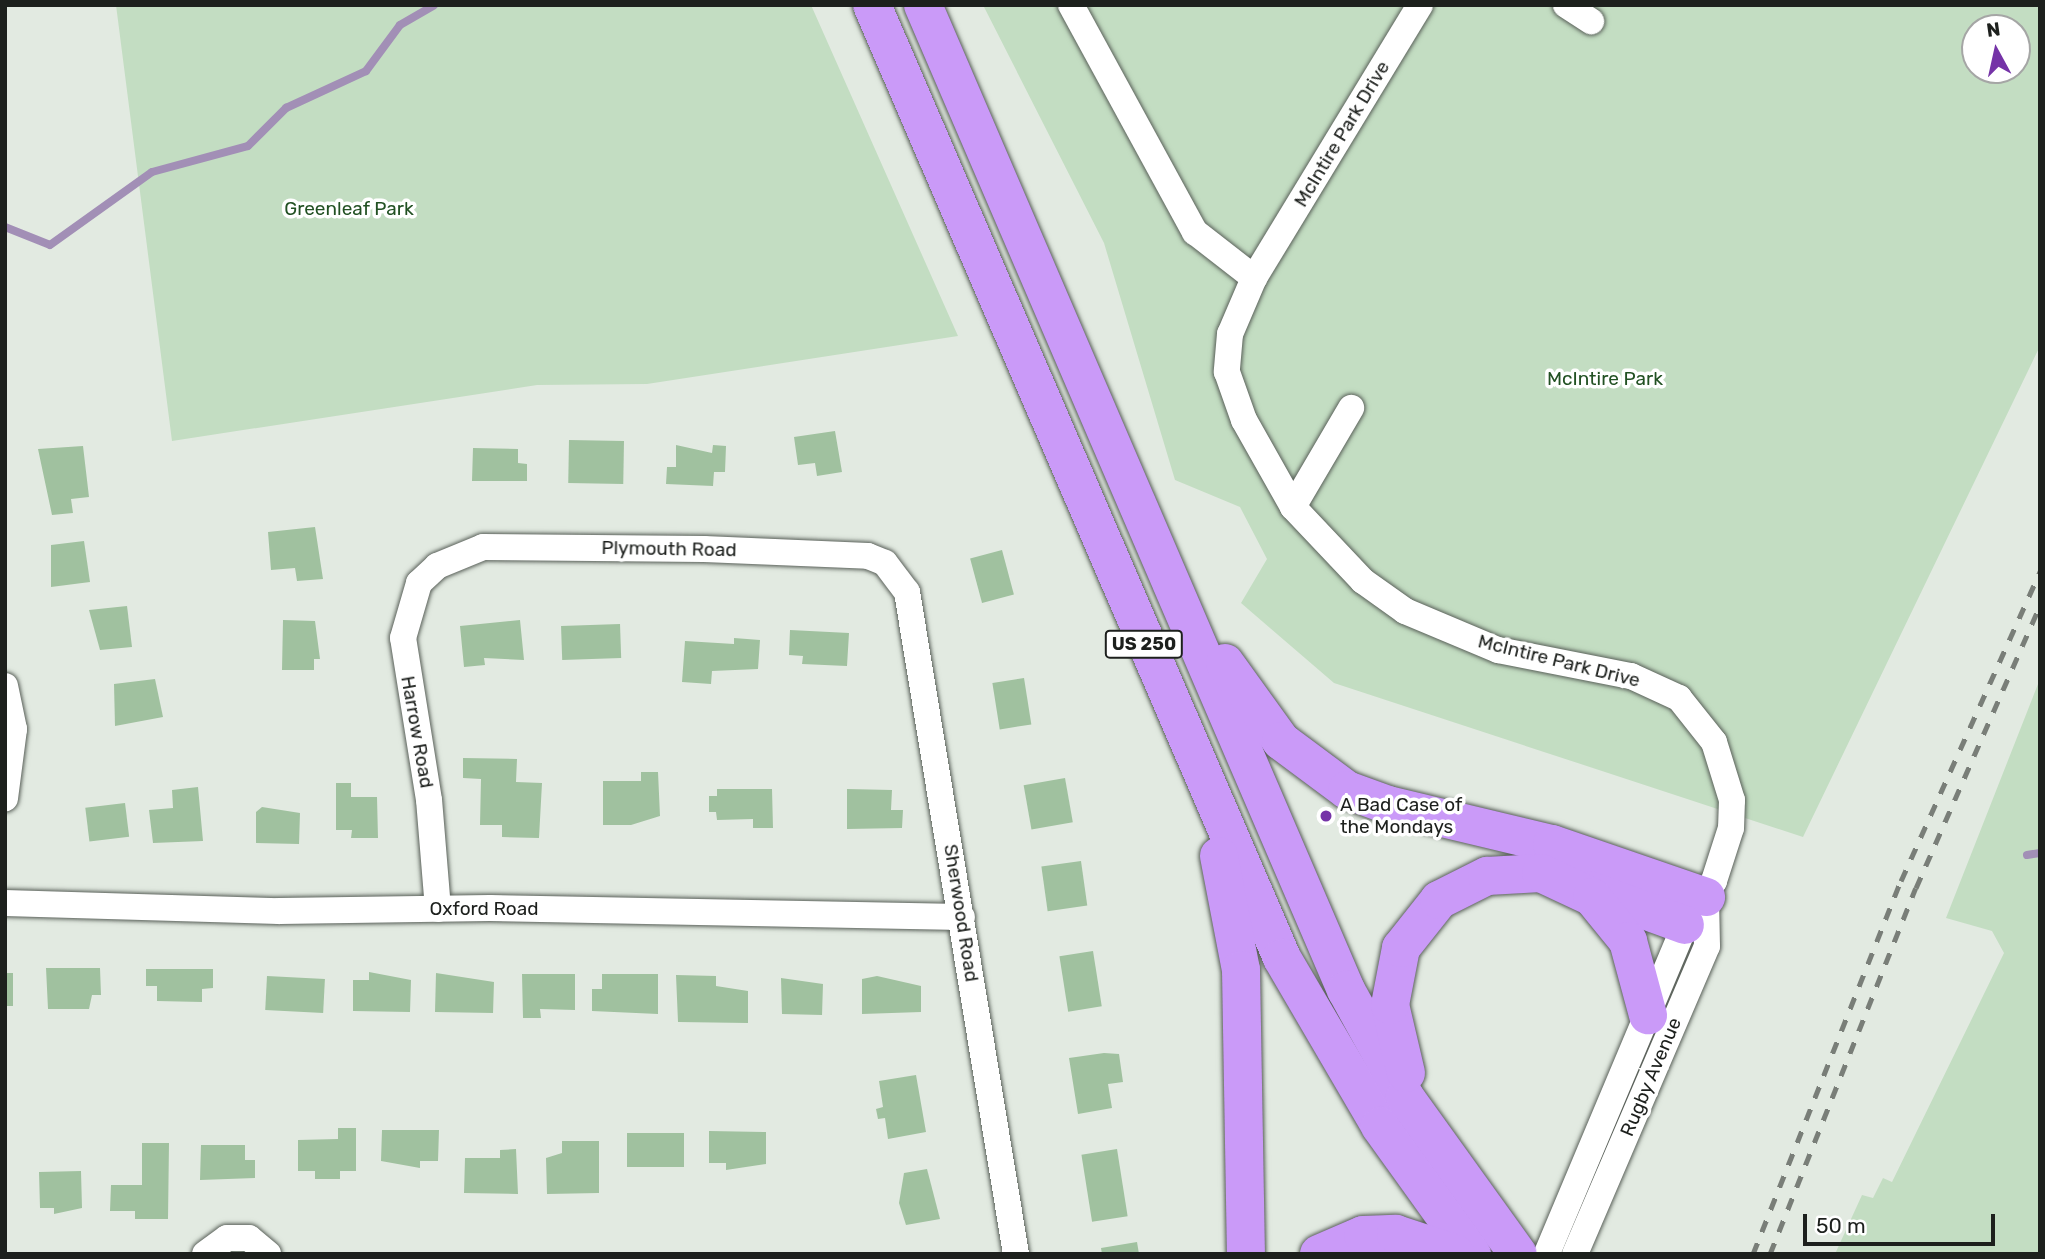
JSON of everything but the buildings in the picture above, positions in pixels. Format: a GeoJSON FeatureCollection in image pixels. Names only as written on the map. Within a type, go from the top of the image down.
{"type":"FeatureCollection","features":[{"type":"Feature","properties":{"kind":"highway","name":"US 250"},"geometry":{"type":"LineString","coordinates":[[872,5],[1207,792],[1283,958],[1329,1044],[1472,1254]]}},
{"type":"Feature","properties":{"kind":"highway","name":"US 250"},"geometry":{"type":"LineString","coordinates":[[923,5],[1301,896],[1346,990],[1422,1121],[1513,1247]]}},
{"type":"Feature","properties":{"kind":"highway"},"geometry":{"type":"LineString","coordinates":[[1126,479],[1251,705],[1315,771],[1388,806],[1482,823],[1696,911]]}},
{"type":"Feature","properties":{"kind":"highway"},"geometry":{"type":"LineString","coordinates":[[1207,792],[1241,970],[1246,1254]]}},
{"type":"Feature","properties":{"kind":"highway"},"geometry":{"type":"LineString","coordinates":[[1422,1121],[1390,1005],[1401,947],[1418,922],[1459,887],[1517,872],[1696,911]]}},
{"type":"Feature","properties":{"kind":"highway"},"geometry":{"type":"LineString","coordinates":[[1568,882],[1592,897],[1628,941],[1648,1015]]}},
{"type":"Feature","properties":{"kind":"highway"},"geometry":{"type":"LineString","coordinates":[[1319,1254],[1363,1235],[1396,1234],[1456,1254]]}},
{"type":"Feature","properties":{"kind":"street"},"geometry":{"type":"LineString","coordinates":[[1071,5],[1195,232],[1254,278]]}},
{"type":"Feature","properties":{"kind":"street","name":"McIntire Park Drive"},"geometry":{"type":"LineString","coordinates":[[1420,5],[1254,278],[1230,334],[1227,372],[1249,431],[1293,507],[1363,581],[1437,627],[1498,650],[1631,676],[1689,704],[1714,741],[1732,800],[1731,828],[1696,911]]}},
{"type":"Feature","properties":{"kind":"street"},"geometry":{"type":"LineString","coordinates":[[1566,5],[1591,21]]}},
{"type":"Feature","properties":{"kind":"street"},"geometry":{"type":"LineString","coordinates":[[1293,507],[1351,408]]}},
{"type":"Feature","properties":{"kind":"street","name":"Plymouth Road"},"geometry":{"type":"LineString","coordinates":[[437,566],[483,547],[704,549],[868,556],[899,575]]}},
{"type":"Feature","properties":{"kind":"street","name":"Harrow Road"},"geometry":{"type":"LineString","coordinates":[[437,566],[419,583],[403,638],[429,800],[438,909]]}},
{"type":"Feature","properties":{"kind":"street","name":"Sherwood Road"},"geometry":{"type":"LineString","coordinates":[[899,575],[907,592],[1016,1254]]}},
{"type":"Feature","properties":{"kind":"street"},"geometry":{"type":"LineString","coordinates":[[5,686],[15,729],[5,798]]}},
{"type":"Feature","properties":{"kind":"street","name":"Oxford Road"},"geometry":{"type":"LineString","coordinates":[[5,903],[279,911],[438,909],[962,917]]}},
{"type":"Feature","properties":{"kind":"street","name":"Rugby Avenue"},"geometry":{"type":"LineString","coordinates":[[1547,1254],[1648,1015],[1696,911]]}},
{"type":"Feature","properties":{"kind":"street","name":"Rugby Avenue"},"geometry":{"type":"LineString","coordinates":[[1575,1254],[1707,946],[1696,911]]}},
{"type":"Feature","properties":{"kind":"street"},"geometry":{"type":"LineString","coordinates":[[205,1254],[227,1238],[248,1238],[268,1254]]}},
{"type":"Feature","properties":{"kind":"green space","name":"Greenleaf Park"},"geometry":{"type":"Polygon","coordinates":[[[116,5],[811,5],[958,336],[647,384],[537,385],[172,441],[116,5]]]}},
{"type":"Feature","properties":{"kind":"green space","name":"McIntire Park"},"geometry":{"type":"Polygon","coordinates":[[[983,5],[2040,5],[2040,346],[1803,837],[1334,683],[1241,603],[1267,559],[1240,507],[1175,480],[1104,243],[983,5]]]}},
{"type":"Feature","properties":{"kind":"green space"},"geometry":{"type":"Polygon","coordinates":[[[2040,679],[2040,1254],[1835,1254],[1862,1195],[1873,1198],[1883,1178],[1892,1182],[2004,953],[1992,931],[1946,918],[2040,679]]]}},
{"type":"Feature","properties":{"kind":"waterway"},"geometry":{"type":"LineString","coordinates":[[5,227],[50,245],[152,172],[248,146],[286,108],[366,71],[400,25],[434,5]]}},
{"type":"Feature","properties":{"kind":"waterway"},"geometry":{"type":"LineString","coordinates":[[2027,855],[2040,853]]}},
{"type":"Feature","properties":{"kind":"railway"},"geometry":{"type":"LineString","coordinates":[[1753,1254],[1901,881],[2040,571]]}},
{"type":"Feature","properties":{"kind":"railway"},"geometry":{"type":"LineString","coordinates":[[1770,1254],[1916,888],[2040,605]]}},
{"type":"Feature","properties":{"kind":"place","name":"A Bad Case of the Mondays"},"geometry":{"type":"Point","coordinates":[1326,816]}}]}
